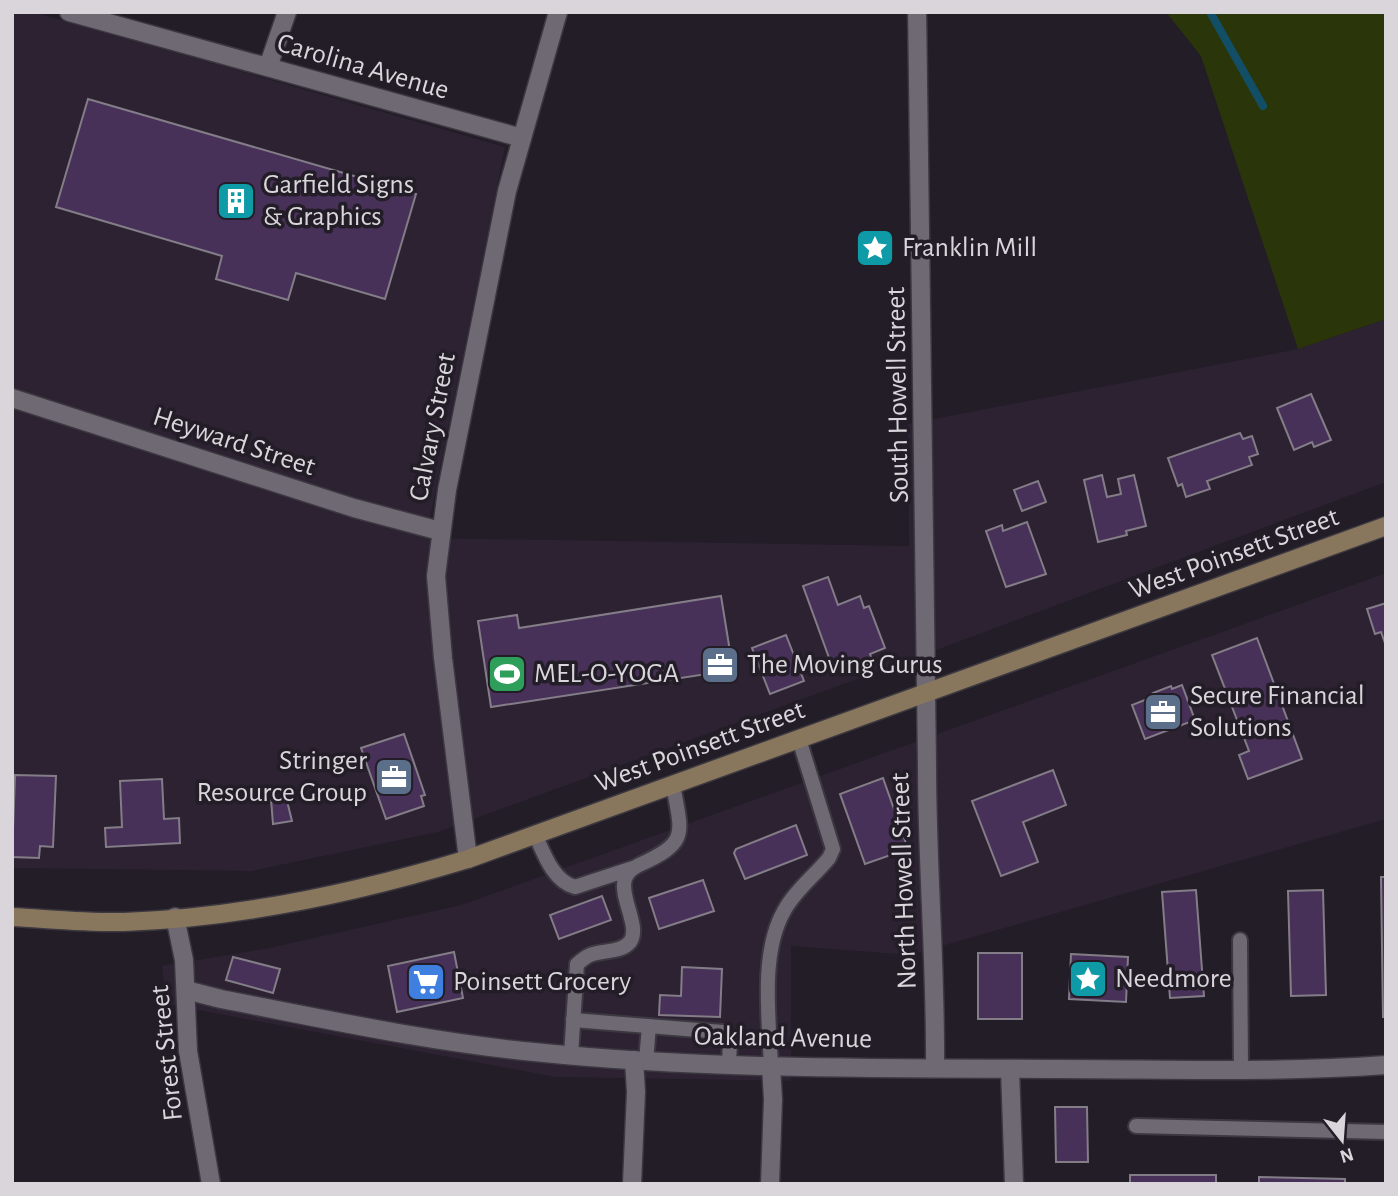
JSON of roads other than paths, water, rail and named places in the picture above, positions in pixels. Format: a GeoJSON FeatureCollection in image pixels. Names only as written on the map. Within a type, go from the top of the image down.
{"type":"FeatureCollection","features":[{"type":"Feature","properties":{"kind":"main road","name":"West Poinsett Street"},"geometry":{"type":"LineString","coordinates":[[12,916],[124,922],[243,912],[317,899],[404,879],[535,835],[1386,526]]}},
{"type":"Feature","properties":{"kind":"street","name":"Carolina Avenue"},"geometry":{"type":"LineString","coordinates":[[69,12],[522,138]]}},
{"type":"Feature","properties":{"kind":"street"},"geometry":{"type":"LineString","coordinates":[[268,67],[287,12]]}},
{"type":"Feature","properties":{"kind":"street","name":"Calvary Street"},"geometry":{"type":"LineString","coordinates":[[468,859],[443,658],[436,576],[440,531],[507,191],[558,12]]}},
{"type":"Feature","properties":{"kind":"street","name":"South Howell Street"},"geometry":{"type":"LineString","coordinates":[[917,12],[928,693]]}},
{"type":"Feature","properties":{"kind":"street","name":"Heyward Street"},"geometry":{"type":"LineString","coordinates":[[12,398],[354,508],[440,531]]}},
{"type":"Feature","properties":{"kind":"street","name":"North Howell Street"},"geometry":{"type":"LineString","coordinates":[[928,693],[927,768],[934,1068]]}},
{"type":"Feature","properties":{"kind":"street","name":"Forest Street"},"geometry":{"type":"LineString","coordinates":[[175,917],[184,960],[188,1051],[211,1184]]}},
{"type":"Feature","properties":{"kind":"street","name":"Oakland Avenue"},"geometry":{"type":"LineString","coordinates":[[186,990],[442,1041],[640,1060],[771,1066],[1010,1069],[1241,1069],[1386,1065]]}},
{"type":"Feature","properties":{"kind":"street"},"geometry":{"type":"LineString","coordinates":[[632,1184],[640,1060]]}},
{"type":"Feature","properties":{"kind":"street"},"geometry":{"type":"LineString","coordinates":[[770,1184],[773,1099],[771,1066]]}},
{"type":"Feature","properties":{"kind":"street"},"geometry":{"type":"LineString","coordinates":[[1010,1069],[1014,1184]]}},
{"type":"Feature","properties":{"kind":"lane"},"geometry":{"type":"LineString","coordinates":[[771,1066],[768,984],[775,928],[785,908],[834,849],[800,739]]}},
{"type":"Feature","properties":{"kind":"lane"},"geometry":{"type":"LineString","coordinates":[[535,835],[550,865],[565,885],[575,887],[633,868],[674,846],[678,837],[679,817],[673,785]]}},
{"type":"Feature","properties":{"kind":"lane"},"geometry":{"type":"LineString","coordinates":[[571,1055],[577,964],[589,955],[620,948],[630,942],[634,932],[624,891],[625,878],[633,868]]}},
{"type":"Feature","properties":{"kind":"lane"},"geometry":{"type":"LineString","coordinates":[[1240,940],[1241,1069]]}},
{"type":"Feature","properties":{"kind":"lane"},"geometry":{"type":"LineString","coordinates":[[573,1020],[728,1034],[729,1064]]}},
{"type":"Feature","properties":{"kind":"lane"},"geometry":{"type":"LineString","coordinates":[[640,1060],[649,1026]]}},
{"type":"Feature","properties":{"kind":"lane"},"geometry":{"type":"LineString","coordinates":[[1136,1126],[1386,1132]]}},
{"type":"Feature","properties":{"kind":"waterway"},"geometry":{"type":"LineString","coordinates":[[1210,12],[1263,106]]}},
{"type":"Feature","properties":{"kind":"place","name":"Garfield Signs & Graphics"},"geometry":{"type":"Point","coordinates":[236,201]}},
{"type":"Feature","properties":{"kind":"place","name":"Franklin Mill"},"geometry":{"type":"Point","coordinates":[875,248]}},
{"type":"Feature","properties":{"kind":"place","name":"The Moving Gurus"},"geometry":{"type":"Point","coordinates":[720,665]}},
{"type":"Feature","properties":{"kind":"place","name":"MEL-O-YOGA"},"geometry":{"type":"Point","coordinates":[507,674]}},
{"type":"Feature","properties":{"kind":"place","name":"Secure Financial Solutions"},"geometry":{"type":"Point","coordinates":[1163,712]}},
{"type":"Feature","properties":{"kind":"place","name":"Stringer Resource Group"},"geometry":{"type":"Point","coordinates":[394,777]}},
{"type":"Feature","properties":{"kind":"place","name":"Needmore"},"geometry":{"type":"Point","coordinates":[1088,979]}},
{"type":"Feature","properties":{"kind":"place","name":"Poinsett Grocery"},"geometry":{"type":"Point","coordinates":[426,982]}}]}
